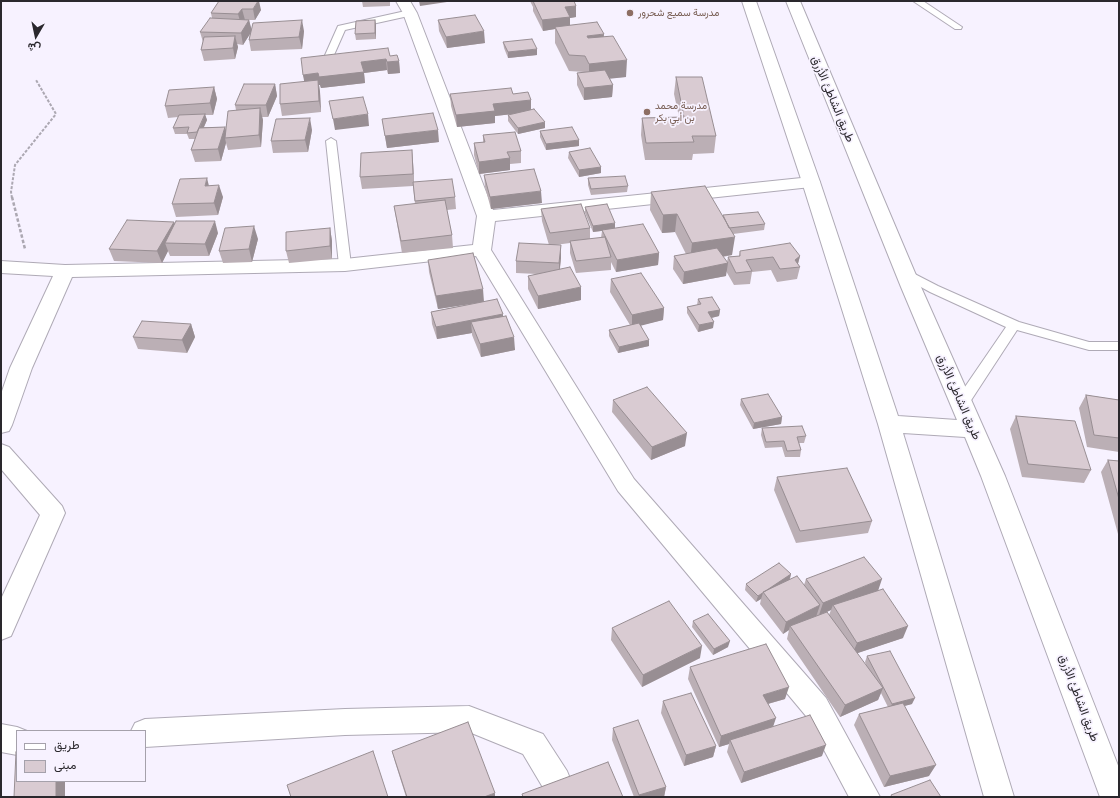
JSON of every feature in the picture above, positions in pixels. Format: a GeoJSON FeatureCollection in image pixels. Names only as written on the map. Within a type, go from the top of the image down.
{"type":"FeatureCollection","features":[{"type":"Feature","properties":{"kind":"street"},"geometry":{"type":"LineString","coordinates":[[749,1],[811,182],[889,424],[999,797]]}},
{"type":"Feature","properties":{"kind":"street","name":"طريق الشاطئ الأزرق"},"geometry":{"type":"LineString","coordinates":[[793,1],[905,273],[993,476],[1116,797]]}},
{"type":"Feature","properties":{"kind":"street"},"geometry":{"type":"LineString","coordinates":[[406,7],[486,216],[482,250],[626,485],[816,707],[865,797]]}},
{"type":"Feature","properties":{"kind":"street"},"geometry":{"type":"LineString","coordinates":[[486,216],[811,182]]}},
{"type":"Feature","properties":{"kind":"street"},"geometry":{"type":"LineString","coordinates":[[1,267],[65,270],[345,265],[482,250]]}},
{"type":"Feature","properties":{"kind":"street"},"geometry":{"type":"LineString","coordinates":[[1,425],[21,368],[65,270]]}},
{"type":"Feature","properties":{"kind":"street"},"geometry":{"type":"LineString","coordinates":[[889,424],[973,429]]}},
{"type":"Feature","properties":{"kind":"street"},"geometry":{"type":"LineString","coordinates":[[1,453],[53,513],[1,628]]}},
{"type":"Feature","properties":{"kind":"street"},"geometry":{"type":"LineString","coordinates":[[146,732],[469,718],[533,744],[556,780]]}},
{"type":"Feature","properties":{"kind":"street"},"geometry":{"type":"LineString","coordinates":[[1,738],[16,741]]}},
{"type":"Feature","properties":{"kind":"lane"},"geometry":{"type":"LineString","coordinates":[[917,1],[958,27]]}},
{"type":"Feature","properties":{"kind":"lane"},"geometry":{"type":"LineString","coordinates":[[327,62],[341,28],[406,7]]}},
{"type":"Feature","properties":{"kind":"lane"},"geometry":{"type":"LineString","coordinates":[[331,141],[345,265]]}},
{"type":"Feature","properties":{"kind":"lane"},"geometry":{"type":"LineString","coordinates":[[905,273],[934,289],[1014,325],[1090,346],[1119,346]]}},
{"type":"Feature","properties":{"kind":"lane"},"geometry":{"type":"LineString","coordinates":[[961,404],[1014,325]]}},
{"type":"Feature","properties":{"kind":"path"},"geometry":{"type":"LineString","coordinates":[[31,269],[21,238],[11,192],[15,165],[56,114],[36,80]]}},
{"type":"Feature","properties":{"kind":"building"},"geometry":{"type":"Polygon","coordinates":[[[219,1],[258,1],[253,9],[242,9],[238,14],[211,13],[219,1]]]}},
{"type":"Feature","properties":{"kind":"building"},"geometry":{"type":"Polygon","coordinates":[[[533,1],[574,1],[576,6],[565,7],[570,17],[542,20],[533,1]]]}},
{"type":"Feature","properties":{"kind":"building"},"geometry":{"type":"Polygon","coordinates":[[[475,15],[484,31],[446,37],[438,20],[475,15]]]}},
{"type":"Feature","properties":{"kind":"building"},"geometry":{"type":"Polygon","coordinates":[[[210,18],[249,20],[241,33],[200,32],[210,18]]]}},
{"type":"Feature","properties":{"kind":"building"},"geometry":{"type":"Polygon","coordinates":[[[302,20],[299,37],[249,40],[253,23],[302,20]]]}},
{"type":"Feature","properties":{"kind":"building"},"geometry":{"type":"Polygon","coordinates":[[[375,20],[375,33],[355,34],[356,21],[375,20]]]}},
{"type":"Feature","properties":{"kind":"building"},"geometry":{"type":"Polygon","coordinates":[[[597,22],[604,34],[587,36],[588,38],[613,36],[627,60],[589,64],[585,56],[569,55],[555,27],[597,22]]]}},
{"type":"Feature","properties":{"kind":"building"},"geometry":{"type":"Polygon","coordinates":[[[235,36],[233,48],[201,50],[204,37],[235,36]]]}},
{"type":"Feature","properties":{"kind":"building"},"geometry":{"type":"Polygon","coordinates":[[[532,39],[537,49],[508,52],[503,42],[532,39]]]}},
{"type":"Feature","properties":{"kind":"building"},"geometry":{"type":"Polygon","coordinates":[[[388,48],[390,56],[397,55],[399,61],[387,62],[386,59],[361,62],[364,72],[319,77],[318,73],[303,75],[301,58],[388,48]]]}},
{"type":"Feature","properties":{"kind":"building"},"geometry":{"type":"Polygon","coordinates":[[[605,70],[613,85],[584,88],[577,73],[605,70]]]}},
{"type":"Feature","properties":{"kind":"building"},"geometry":{"type":"Polygon","coordinates":[[[676,77],[702,77],[716,136],[692,136],[694,142],[646,143],[642,118],[684,117],[676,77]]]}},
{"type":"Feature","properties":{"kind":"building"},"geometry":{"type":"Polygon","coordinates":[[[318,80],[319,101],[280,104],[280,84],[318,80]]]}},
{"type":"Feature","properties":{"kind":"building"},"geometry":{"type":"Polygon","coordinates":[[[244,84],[275,84],[266,105],[235,105],[244,84]]]}},
{"type":"Feature","properties":{"kind":"building"},"geometry":{"type":"Polygon","coordinates":[[[214,87],[210,103],[165,106],[169,90],[214,87]]]}},
{"type":"Feature","properties":{"kind":"building"},"geometry":{"type":"Polygon","coordinates":[[[511,88],[513,94],[528,92],[531,100],[493,104],[495,111],[456,115],[450,94],[511,88]]]}},
{"type":"Feature","properties":{"kind":"building"},"geometry":{"type":"Polygon","coordinates":[[[363,97],[368,114],[333,119],[329,101],[363,97]]]}},
{"type":"Feature","properties":{"kind":"building"},"geometry":{"type":"Polygon","coordinates":[[[260,108],[259,135],[225,138],[228,111],[260,108]]]}},
{"type":"Feature","properties":{"kind":"building"},"geometry":{"type":"Polygon","coordinates":[[[534,109],[545,122],[518,128],[508,115],[534,109]]]}},
{"type":"Feature","properties":{"kind":"building"},"geometry":{"type":"Polygon","coordinates":[[[433,113],[438,130],[385,136],[382,119],[433,113]]]}},
{"type":"Feature","properties":{"kind":"building"},"geometry":{"type":"Polygon","coordinates":[[[205,114],[197,132],[187,133],[189,127],[173,128],[179,115],[205,114]]]}},
{"type":"Feature","properties":{"kind":"building"},"geometry":{"type":"Polygon","coordinates":[[[310,118],[305,140],[271,141],[276,119],[310,118]]]}},
{"type":"Feature","properties":{"kind":"building"},"geometry":{"type":"Polygon","coordinates":[[[225,127],[218,149],[191,150],[199,128],[225,127]]]}},
{"type":"Feature","properties":{"kind":"building"},"geometry":{"type":"Polygon","coordinates":[[[572,127],[579,140],[546,144],[540,131],[572,127]]]}},
{"type":"Feature","properties":{"kind":"building"},"geometry":{"type":"Polygon","coordinates":[[[515,132],[521,151],[507,152],[510,158],[479,162],[474,143],[485,142],[483,135],[515,132]]]}},
{"type":"Feature","properties":{"kind":"building"},"geometry":{"type":"Polygon","coordinates":[[[590,148],[601,167],[579,170],[569,152],[590,148]]]}},
{"type":"Feature","properties":{"kind":"building"},"geometry":{"type":"Polygon","coordinates":[[[412,150],[413,174],[360,177],[361,153],[412,150]]]}},
{"type":"Feature","properties":{"kind":"building"},"geometry":{"type":"Polygon","coordinates":[[[534,169],[541,191],[490,197],[484,175],[534,169]]]}},
{"type":"Feature","properties":{"kind":"building"},"geometry":{"type":"Polygon","coordinates":[[[625,176],[628,186],[591,189],[588,178],[625,176]]]}},
{"type":"Feature","properties":{"kind":"building"},"geometry":{"type":"Polygon","coordinates":[[[207,178],[205,186],[219,185],[214,203],[172,204],[180,179],[207,178]]]}},
{"type":"Feature","properties":{"kind":"building"},"geometry":{"type":"Polygon","coordinates":[[[452,179],[455,197],[415,201],[413,182],[452,179]]]}},
{"type":"Feature","properties":{"kind":"building"},"geometry":{"type":"Polygon","coordinates":[[[705,186],[735,237],[692,243],[677,214],[663,215],[651,192],[705,186]]]}},
{"type":"Feature","properties":{"kind":"building"},"geometry":{"type":"Polygon","coordinates":[[[445,200],[452,235],[401,241],[394,206],[445,200]]]}},
{"type":"Feature","properties":{"kind":"building"},"geometry":{"type":"Polygon","coordinates":[[[581,204],[590,228],[550,233],[541,209],[581,204]]]}},
{"type":"Feature","properties":{"kind":"building"},"geometry":{"type":"Polygon","coordinates":[[[607,204],[615,223],[593,226],[585,207],[607,204]]]}},
{"type":"Feature","properties":{"kind":"building"},"geometry":{"type":"Polygon","coordinates":[[[758,212],[765,224],[729,228],[723,215],[758,212]]]}},
{"type":"Feature","properties":{"kind":"building"},"geometry":{"type":"Polygon","coordinates":[[[127,220],[174,222],[157,251],[109,249],[127,220]]]}},
{"type":"Feature","properties":{"kind":"building"},"geometry":{"type":"Polygon","coordinates":[[[176,221],[215,221],[205,244],[165,243],[176,221]]]}},
{"type":"Feature","properties":{"kind":"building"},"geometry":{"type":"Polygon","coordinates":[[[643,224],[659,253],[617,260],[602,230],[643,224]]]}},
{"type":"Feature","properties":{"kind":"building"},"geometry":{"type":"Polygon","coordinates":[[[254,226],[249,249],[219,251],[225,228],[254,226]]]}},
{"type":"Feature","properties":{"kind":"building"},"geometry":{"type":"Polygon","coordinates":[[[330,228],[330,246],[286,251],[286,232],[330,228]]]}},
{"type":"Feature","properties":{"kind":"building"},"geometry":{"type":"Polygon","coordinates":[[[605,237],[611,257],[576,261],[570,241],[605,237]]]}},
{"type":"Feature","properties":{"kind":"building"},"geometry":{"type":"Polygon","coordinates":[[[519,243],[561,245],[559,263],[516,261],[519,243]]]}},
{"type":"Feature","properties":{"kind":"building"},"geometry":{"type":"Polygon","coordinates":[[[790,243],[800,256],[795,260],[800,267],[780,269],[773,257],[746,260],[752,271],[736,273],[728,257],[740,256],[740,251],[790,243]]]}},
{"type":"Feature","properties":{"kind":"building"},"geometry":{"type":"Polygon","coordinates":[[[717,248],[728,263],[684,272],[674,256],[717,248]]]}},
{"type":"Feature","properties":{"kind":"building"},"geometry":{"type":"Polygon","coordinates":[[[473,253],[483,289],[436,296],[428,260],[473,253]]]}},
{"type":"Feature","properties":{"kind":"building"},"geometry":{"type":"Polygon","coordinates":[[[570,267],[581,287],[538,296],[528,276],[570,267]]]}},
{"type":"Feature","properties":{"kind":"building"},"geometry":{"type":"Polygon","coordinates":[[[641,273],[664,308],[632,315],[611,279],[641,273]]]}},
{"type":"Feature","properties":{"kind":"building"},"geometry":{"type":"Polygon","coordinates":[[[712,297],[720,310],[708,312],[714,322],[699,325],[687,307],[701,304],[698,299],[712,297]]]}},
{"type":"Feature","properties":{"kind":"building"},"geometry":{"type":"Polygon","coordinates":[[[497,299],[503,314],[436,327],[431,312],[497,299]]]}},
{"type":"Feature","properties":{"kind":"building"},"geometry":{"type":"Polygon","coordinates":[[[506,316],[514,337],[480,344],[471,322],[506,316]]]}},
{"type":"Feature","properties":{"kind":"building"},"geometry":{"type":"Polygon","coordinates":[[[142,321],[191,324],[182,340],[133,337],[142,321]]]}},
{"type":"Feature","properties":{"kind":"building"},"geometry":{"type":"Polygon","coordinates":[[[639,323],[649,340],[619,347],[609,330],[639,323]]]}},
{"type":"Feature","properties":{"kind":"building"},"geometry":{"type":"Polygon","coordinates":[[[647,387],[687,433],[652,447],[613,400],[647,387]]]}},
{"type":"Feature","properties":{"kind":"building"},"geometry":{"type":"Polygon","coordinates":[[[768,394],[782,417],[754,423],[741,399],[768,394]]]}},
{"type":"Feature","properties":{"kind":"building"},"geometry":{"type":"Polygon","coordinates":[[[1086,395],[1119,400],[1119,438],[1094,435],[1086,395]]]}},
{"type":"Feature","properties":{"kind":"building"},"geometry":{"type":"Polygon","coordinates":[[[1016,416],[1075,421],[1091,470],[1028,464],[1016,416]]]}},
{"type":"Feature","properties":{"kind":"building"},"geometry":{"type":"Polygon","coordinates":[[[802,426],[806,436],[797,437],[801,450],[787,451],[784,441],[766,442],[762,428],[802,426]]]}},
{"type":"Feature","properties":{"kind":"building"},"geometry":{"type":"Polygon","coordinates":[[[1108,460],[1119,461],[1119,499],[1108,460]]]}},
{"type":"Feature","properties":{"kind":"building"},"geometry":{"type":"Polygon","coordinates":[[[847,468],[872,521],[800,531],[777,477],[847,468]]]}},
{"type":"Feature","properties":{"kind":"building"},"geometry":{"type":"Polygon","coordinates":[[[864,557],[882,579],[823,603],[806,579],[864,557]]]}},
{"type":"Feature","properties":{"kind":"building"},"geometry":{"type":"Polygon","coordinates":[[[779,563],[791,574],[758,596],[746,584],[779,563]]]}},
{"type":"Feature","properties":{"kind":"building"},"geometry":{"type":"Polygon","coordinates":[[[797,576],[820,605],[786,622],[763,592],[797,576]]]}},
{"type":"Feature","properties":{"kind":"building"},"geometry":{"type":"Polygon","coordinates":[[[883,589],[908,626],[857,643],[833,605],[883,589]]]}},
{"type":"Feature","properties":{"kind":"building"},"geometry":{"type":"Polygon","coordinates":[[[669,601],[702,646],[643,675],[612,628],[669,601]]]}},
{"type":"Feature","properties":{"kind":"building"},"geometry":{"type":"Polygon","coordinates":[[[827,612],[883,688],[845,705],[790,626],[827,612]]]}},
{"type":"Feature","properties":{"kind":"building"},"geometry":{"type":"Polygon","coordinates":[[[708,614],[730,641],[714,649],[693,621],[708,614]]]}},
{"type":"Feature","properties":{"kind":"building"},"geometry":{"type":"Polygon","coordinates":[[[766,644],[789,687],[763,695],[776,718],[721,736],[690,667],[766,644]]]}},
{"type":"Feature","properties":{"kind":"building"},"geometry":{"type":"Polygon","coordinates":[[[890,651],[915,698],[892,704],[867,656],[890,651]]]}},
{"type":"Feature","properties":{"kind":"building"},"geometry":{"type":"Polygon","coordinates":[[[691,693],[716,746],[686,755],[663,701],[691,693]]]}},
{"type":"Feature","properties":{"kind":"building"},"geometry":{"type":"Polygon","coordinates":[[[903,703],[936,765],[890,776],[859,714],[903,703]]]}},
{"type":"Feature","properties":{"kind":"building"},"geometry":{"type":"Polygon","coordinates":[[[810,715],[826,745],[744,772],[730,740],[810,715]]]}},
{"type":"Feature","properties":{"kind":"building"},"geometry":{"type":"Polygon","coordinates":[[[638,720],[666,787],[639,795],[613,728],[638,720]]]}},
{"type":"Feature","properties":{"kind":"building"},"geometry":{"type":"Polygon","coordinates":[[[468,722],[495,793],[484,797],[407,797],[392,751],[468,722]]]}},
{"type":"Feature","properties":{"kind":"building"},"geometry":{"type":"Polygon","coordinates":[[[373,751],[388,797],[291,797],[287,785],[373,751]]]}},
{"type":"Feature","properties":{"kind":"building"},"geometry":{"type":"Polygon","coordinates":[[[16,752],[16,782],[56,782],[56,797],[14,797],[16,752]]]}},
{"type":"Feature","properties":{"kind":"building"},"geometry":{"type":"Polygon","coordinates":[[[608,762],[623,797],[523,797],[522,794],[608,762]]]}},
{"type":"Feature","properties":{"kind":"building"},"geometry":{"type":"Polygon","coordinates":[[[930,780],[941,797],[892,797],[891,795],[930,780]]]}},
{"type":"Feature","properties":{"kind":"place","name":"مدرسة سميع شحرور"},"geometry":{"type":"Point","coordinates":[630,13]}},
{"type":"Feature","properties":{"kind":"place","name":"مدرسة محمد بن أبي بكر"},"geometry":{"type":"Point","coordinates":[647,112]}}]}
